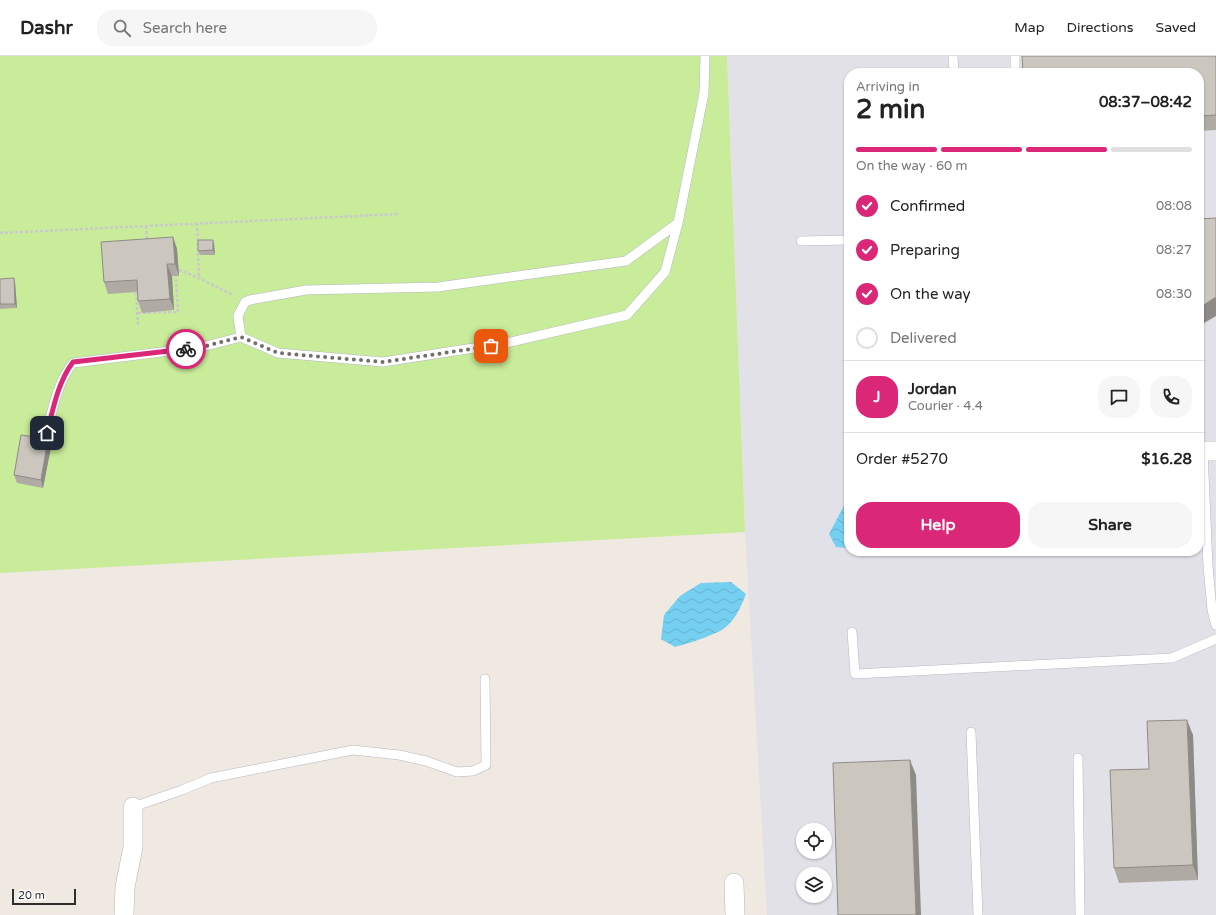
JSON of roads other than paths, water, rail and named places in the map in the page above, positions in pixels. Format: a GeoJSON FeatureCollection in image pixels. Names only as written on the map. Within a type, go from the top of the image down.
{"type":"FeatureCollection","features":[{"type":"Feature","properties":{"kind":"street"},"geometry":{"type":"LineString","coordinates":[[124,915],[125,887],[133,847],[133,807]]}},
{"type":"Feature","properties":{"kind":"street"},"geometry":{"type":"LineString","coordinates":[[734,883],[735,915]]}},
{"type":"Feature","properties":{"kind":"lane"},"geometry":{"type":"LineString","coordinates":[[43,446],[58,393],[67,371],[73,362],[202,347],[241,337],[278,353],[383,362],[506,343],[627,315],[665,272],[678,223],[704,93],[705,56]]}},
{"type":"Feature","properties":{"kind":"lane"},"geometry":{"type":"LineString","coordinates":[[953,56],[954,68]]}},
{"type":"Feature","properties":{"kind":"lane"},"geometry":{"type":"LineString","coordinates":[[1015,56],[1015,68]]}},
{"type":"Feature","properties":{"kind":"lane"},"geometry":{"type":"LineString","coordinates":[[241,337],[238,316],[245,302],[306,290],[438,288],[626,261],[678,223]]}},
{"type":"Feature","properties":{"kind":"lane"},"geometry":{"type":"LineString","coordinates":[[801,241],[844,240]]}},
{"type":"Feature","properties":{"kind":"lane"},"geometry":{"type":"LineString","coordinates":[[1206,450],[1212,566],[1212,610],[1216,625]]}},
{"type":"Feature","properties":{"kind":"lane"},"geometry":{"type":"LineString","coordinates":[[852,632],[855,674],[1172,658],[1216,639]]}},
{"type":"Feature","properties":{"kind":"lane"},"geometry":{"type":"LineString","coordinates":[[133,807],[211,778],[353,750],[399,755],[426,761],[457,772],[473,771],[486,765],[485,679]]}},
{"type":"Feature","properties":{"kind":"lane"},"geometry":{"type":"LineString","coordinates":[[971,732],[978,915]]}},
{"type":"Feature","properties":{"kind":"lane"},"geometry":{"type":"LineString","coordinates":[[1078,758],[1080,915]]}},
{"type":"Feature","properties":{"kind":"water"},"geometry":{"type":"Polygon","coordinates":[[[844,506],[844,548],[836,547],[829,534],[844,506]]]}},
{"type":"Feature","properties":{"kind":"water"},"geometry":{"type":"Polygon","coordinates":[[[731,582],[746,594],[736,615],[727,626],[710,635],[675,647],[661,639],[664,615],[680,596],[701,583],[731,582]]]}}]}
